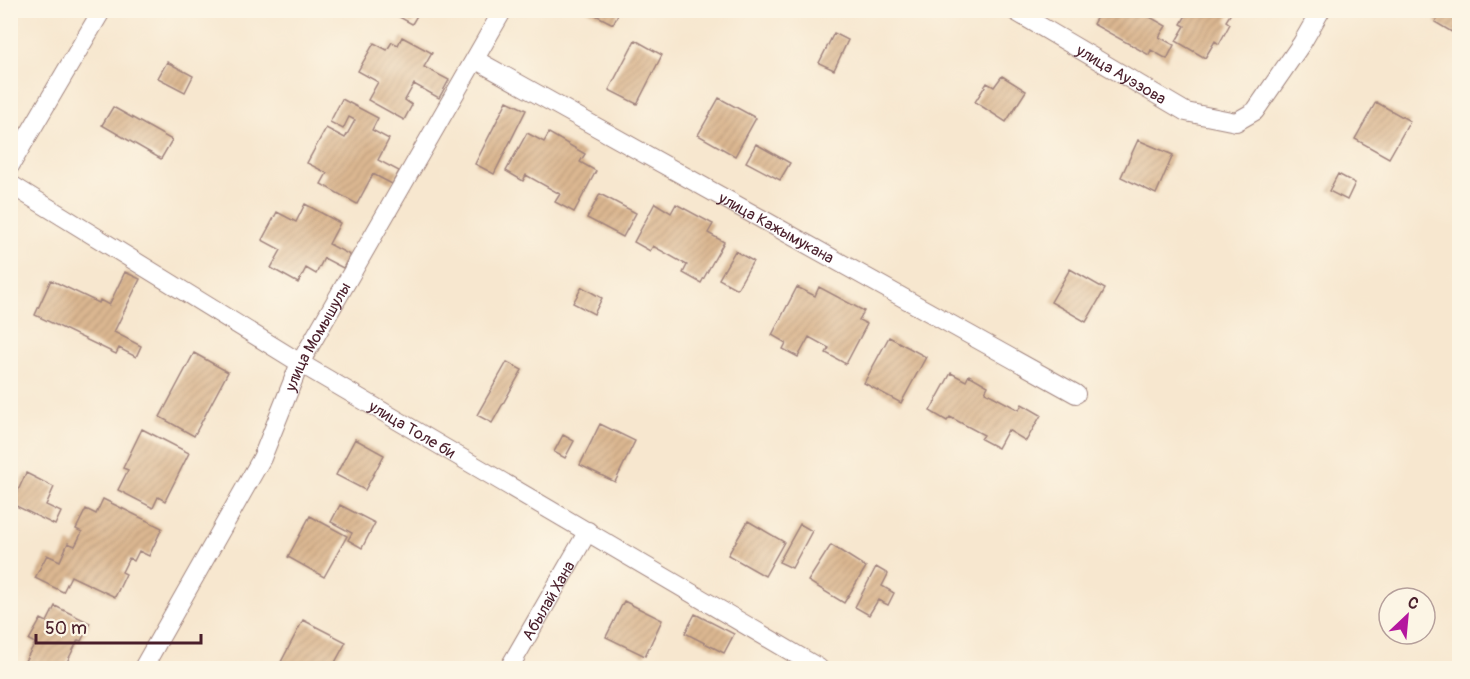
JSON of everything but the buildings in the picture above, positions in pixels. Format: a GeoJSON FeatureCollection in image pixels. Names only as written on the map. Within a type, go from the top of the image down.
{"type":"FeatureCollection","features":[{"type":"Feature","properties":{"kind":"street"},"geometry":{"type":"LineString","coordinates":[[10,166],[102,10]]}},
{"type":"Feature","properties":{"kind":"street","name":"улица Момышулы"},"geometry":{"type":"LineString","coordinates":[[143,669],[262,458],[300,363],[503,10]]}},
{"type":"Feature","properties":{"kind":"street","name":"улица Ауэзова"},"geometry":{"type":"LineString","coordinates":[[1013,10],[1186,112],[1236,122],[1255,111],[1302,43],[1321,10]]}},
{"type":"Feature","properties":{"kind":"street","name":"улица Кажымукана"},"geometry":{"type":"LineString","coordinates":[[476,60],[1076,394]]}},
{"type":"Feature","properties":{"kind":"street","name":"улица Толе би"},"geometry":{"type":"LineString","coordinates":[[10,184],[300,363],[819,669]]}},
{"type":"Feature","properties":{"kind":"street","name":"Абылай Хана"},"geometry":{"type":"LineString","coordinates":[[509,669],[588,531]]}}]}
